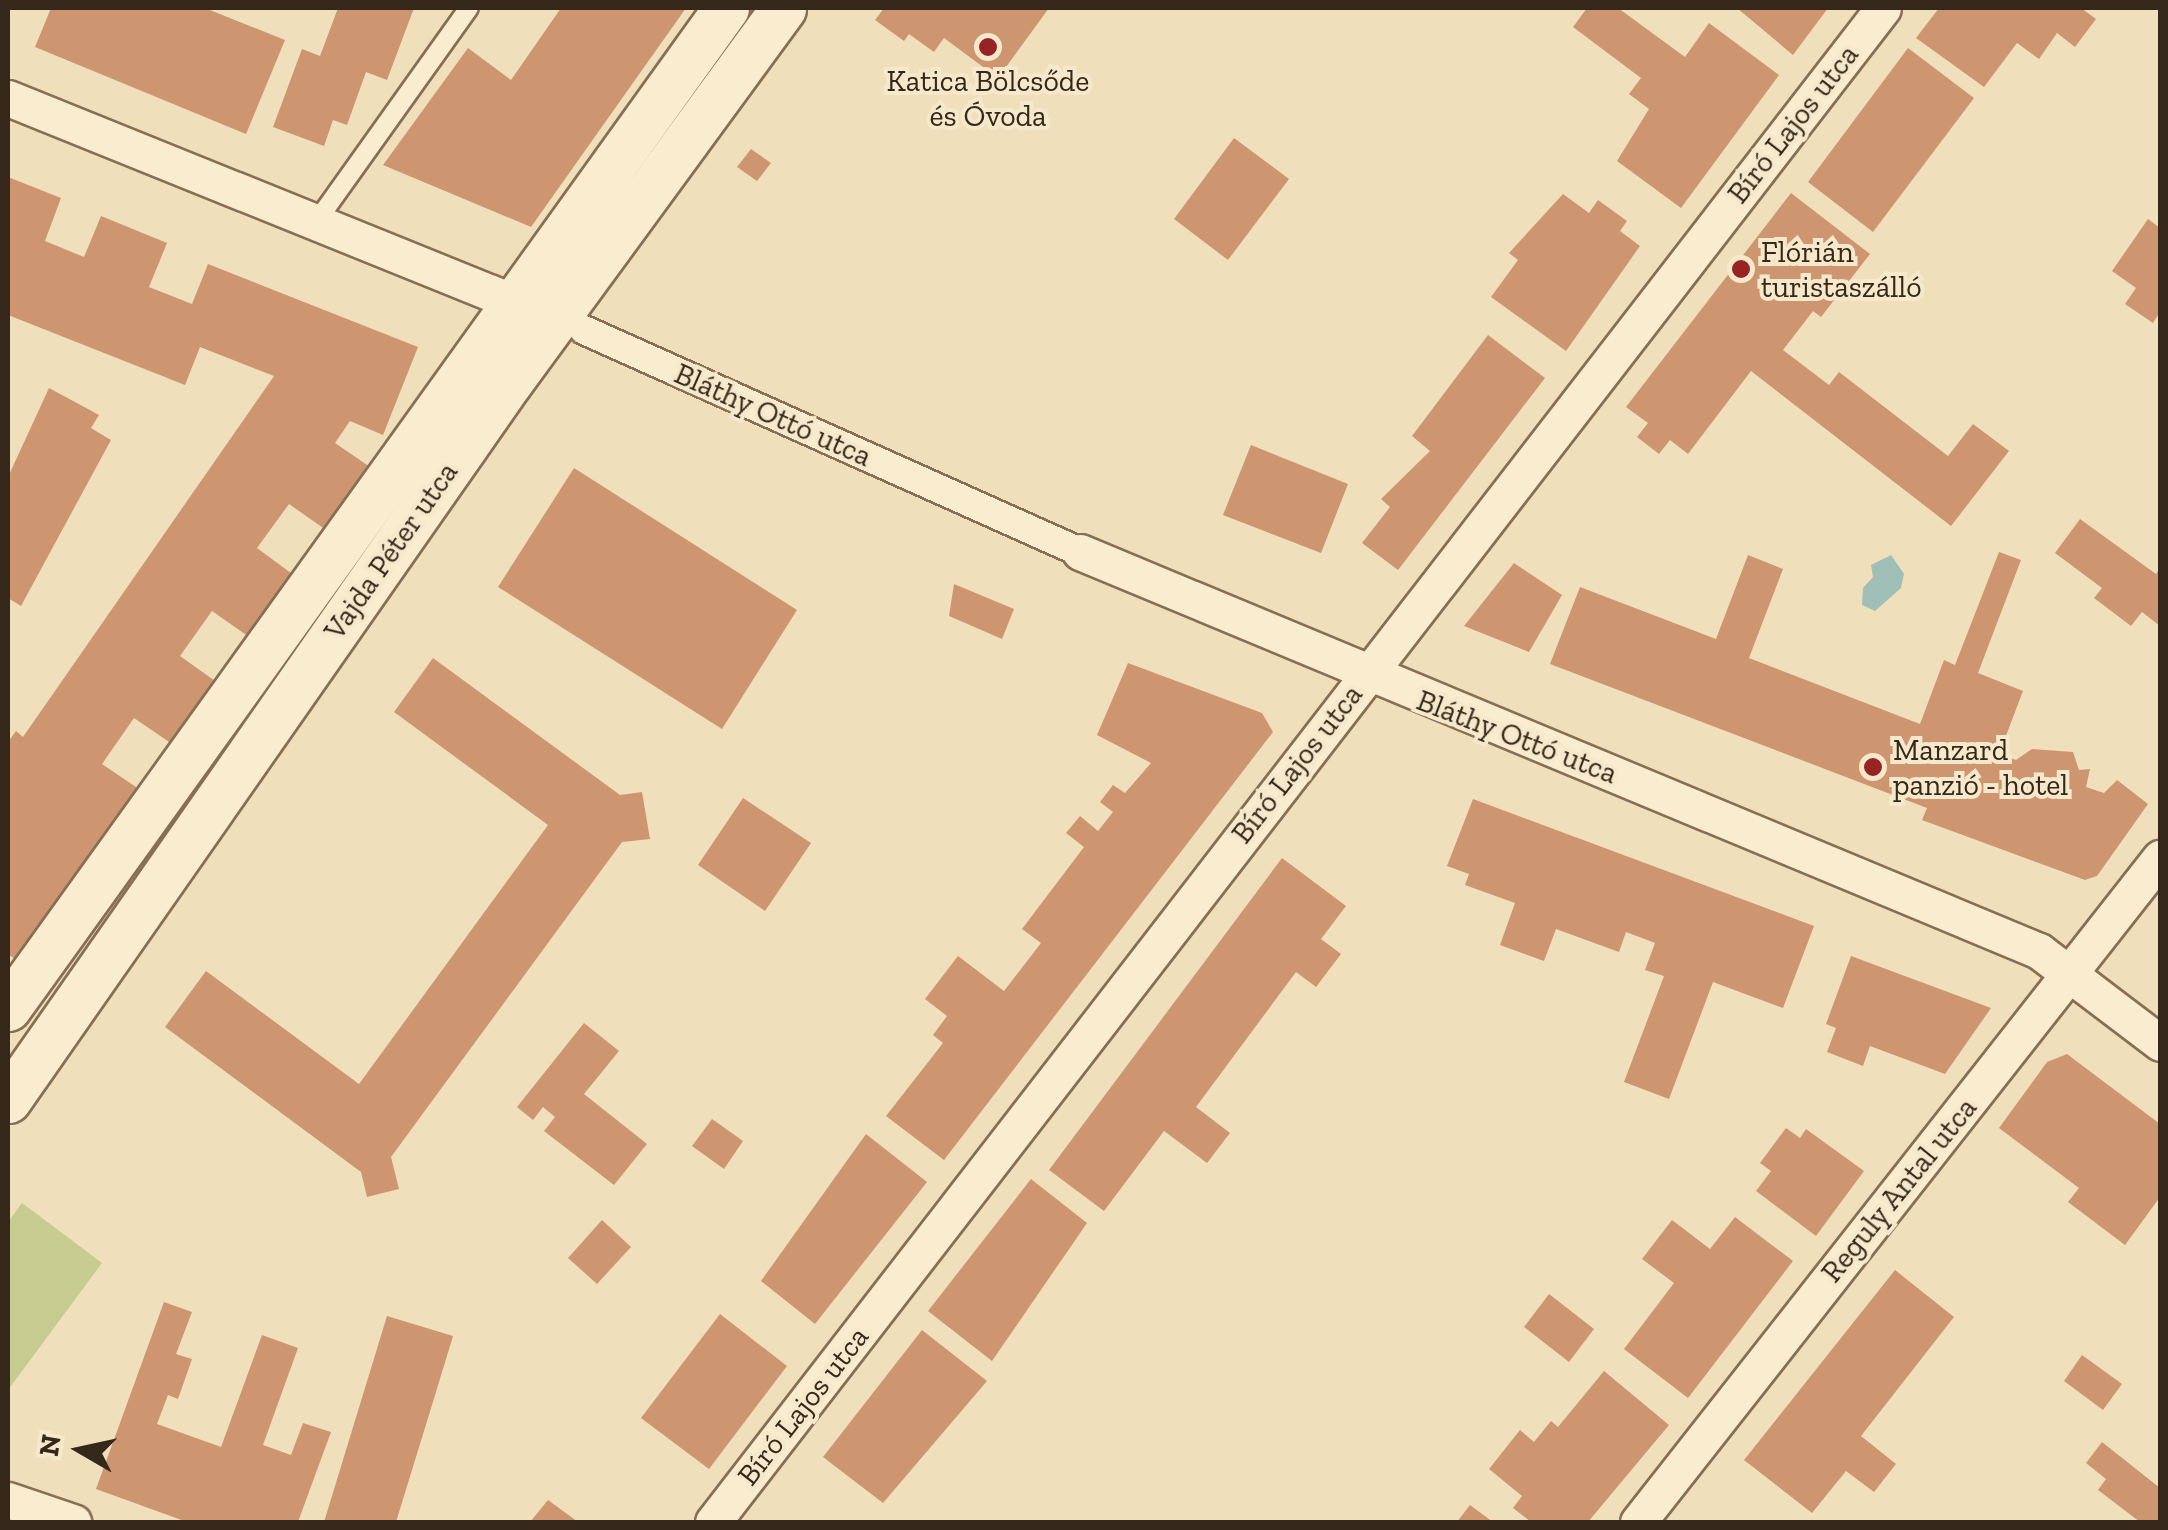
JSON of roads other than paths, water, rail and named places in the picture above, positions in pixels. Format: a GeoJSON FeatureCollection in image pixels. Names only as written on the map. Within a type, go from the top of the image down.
{"type":"FeatureCollection","features":[{"type":"Feature","properties":{"kind":"street","name":"Vajda Péter utca"},"geometry":{"type":"LineString","coordinates":[[8,1100],[552,317],[726,8]]}},
{"type":"Feature","properties":{"kind":"street","name":"Vajda Péter utca"},"geometry":{"type":"LineString","coordinates":[[8,1008],[552,317],[783,8]]}},
{"type":"Feature","properties":{"kind":"street","name":"Bíró Lajos utca"},"geometry":{"type":"LineString","coordinates":[[713,1522],[1883,8]]}},
{"type":"Feature","properties":{"kind":"street","name":"Bláthy Ottó utca"},"geometry":{"type":"LineString","coordinates":[[8,98],[319,218],[1365,677],[2039,951],[2160,1043]]}},
{"type":"Feature","properties":{"kind":"street","name":"Reguly Antal utca"},"geometry":{"type":"LineString","coordinates":[[1638,1522],[2160,858]]}},
{"type":"Feature","properties":{"kind":"street"},"geometry":{"type":"LineString","coordinates":[[8,1500],[73,1522]]}},
{"type":"Feature","properties":{"kind":"lane"},"geometry":{"type":"LineString","coordinates":[[319,218],[470,8]]}},
{"type":"Feature","properties":{"kind":"water"},"geometry":{"type":"Polygon","coordinates":[[[1891,555],[1904,574],[1901,588],[1875,611],[1862,605],[1863,588],[1873,577],[1871,565],[1891,555]]]}},
{"type":"Feature","properties":{"kind":"place","name":"Katica Bölcsőde és Óvoda"},"geometry":{"type":"Point","coordinates":[988,47]}},
{"type":"Feature","properties":{"kind":"place","name":"Flórián turistaszálló"},"geometry":{"type":"Point","coordinates":[1741,269]}},
{"type":"Feature","properties":{"kind":"place","name":"Manzard panzió - hotel"},"geometry":{"type":"Point","coordinates":[1873,767]}}]}
